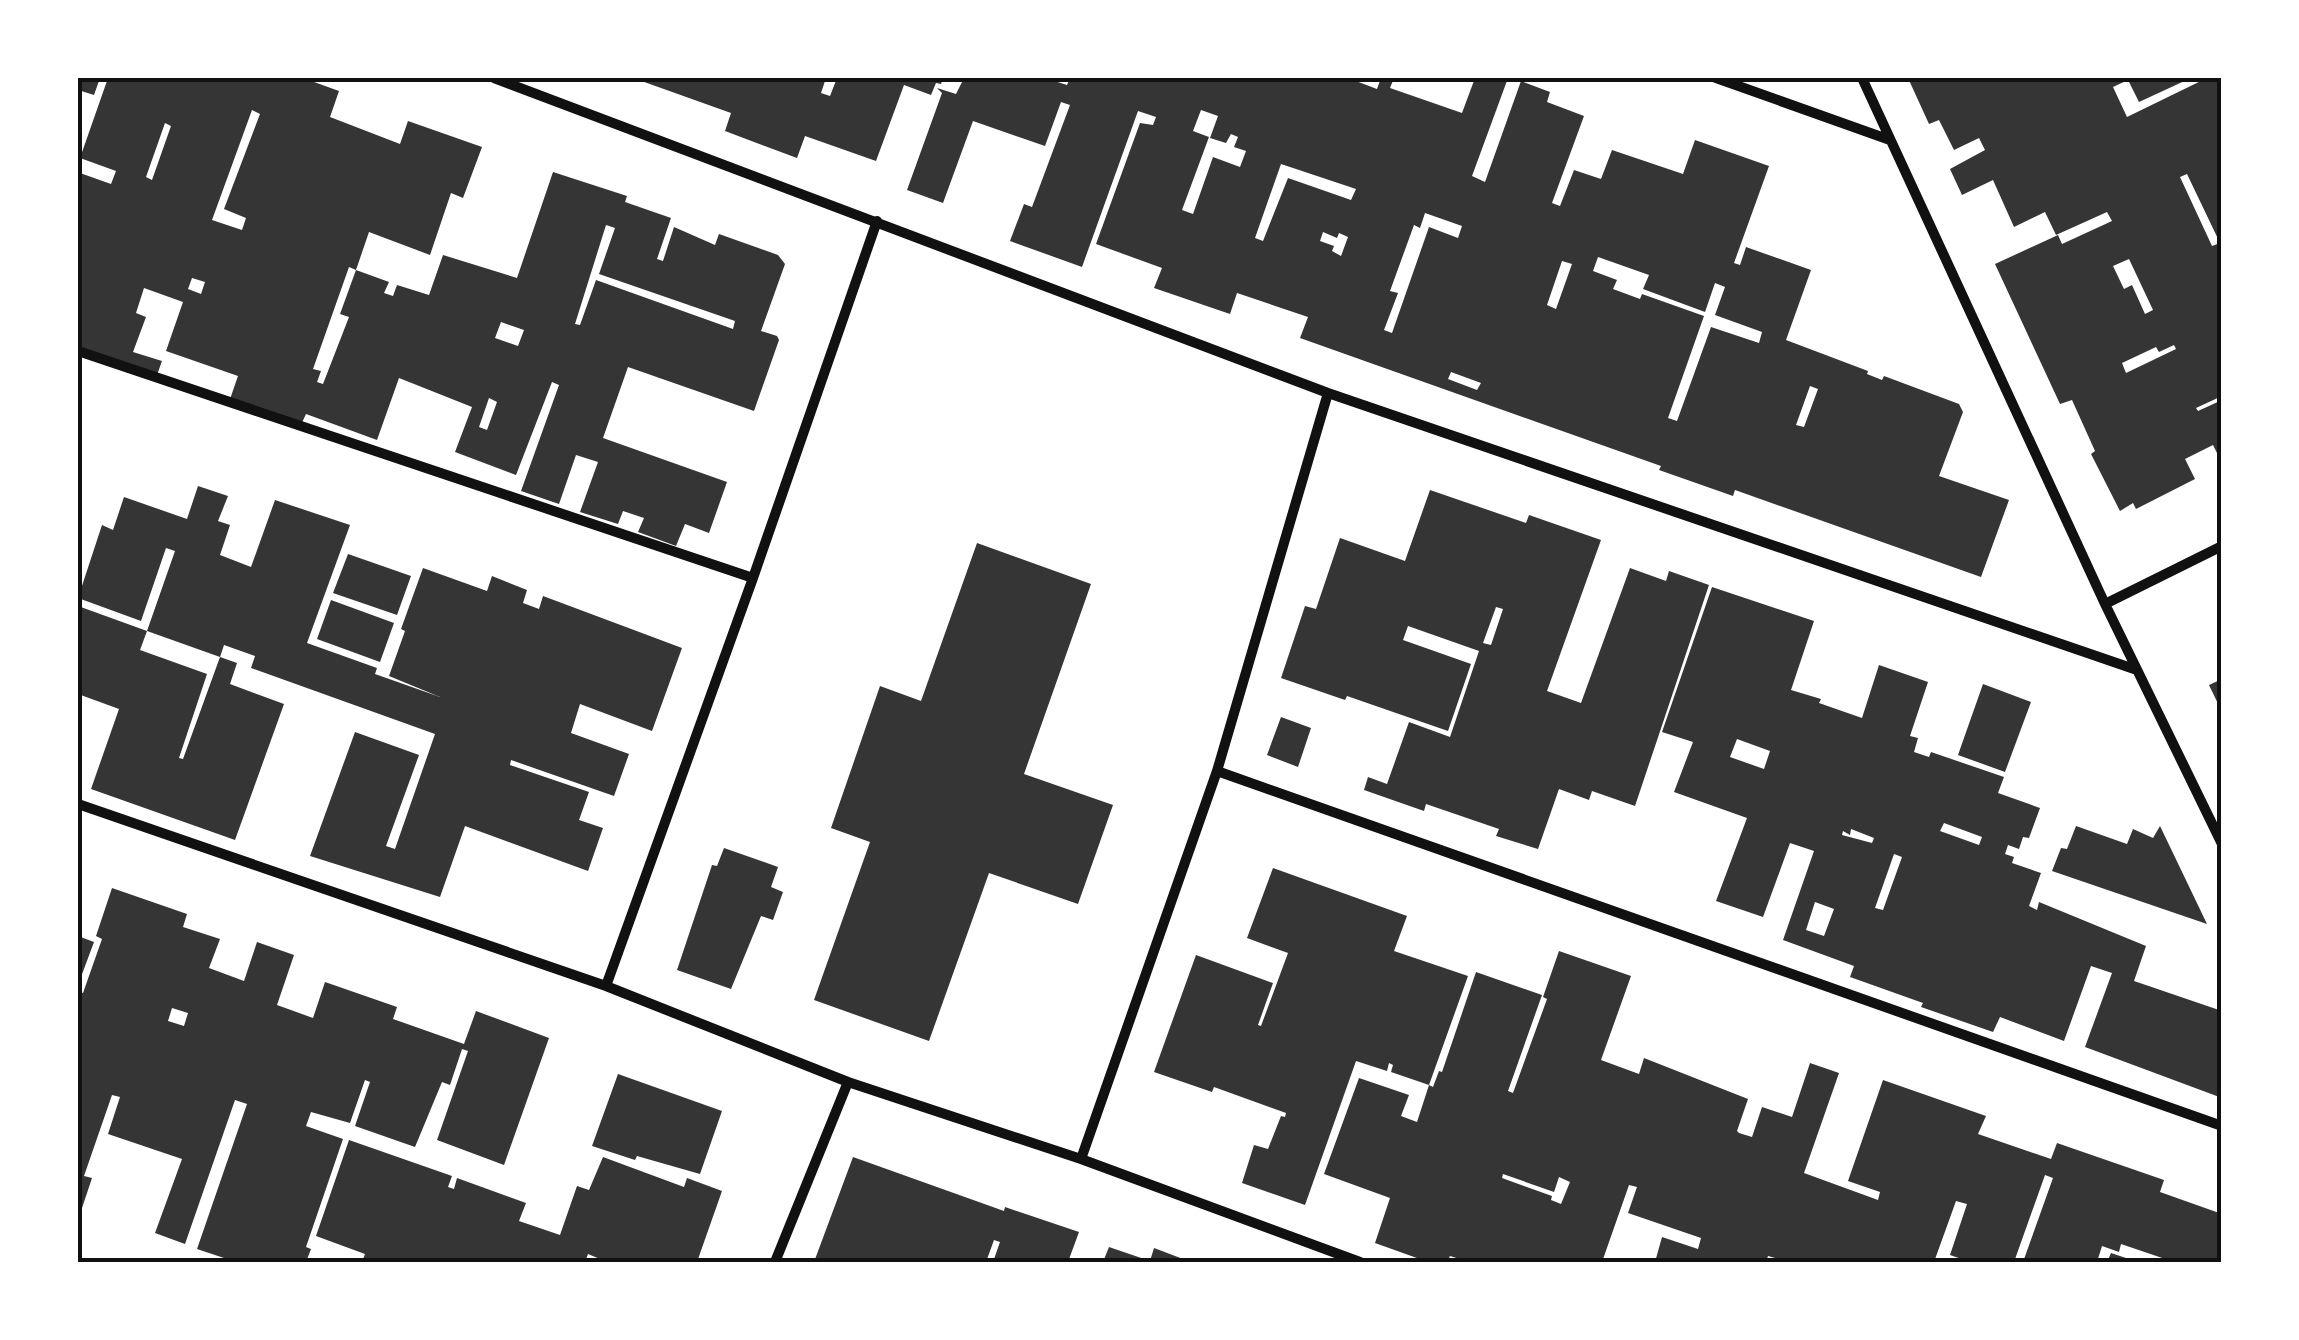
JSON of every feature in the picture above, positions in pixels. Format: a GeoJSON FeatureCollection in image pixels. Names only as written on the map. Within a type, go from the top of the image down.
{"type":"FeatureCollection","features":[{"type":"Feature","properties":{"kind":"street"},"geometry":{"type":"LineString","coordinates":[[494,78],[1328,393],[2137,670]]}},
{"type":"Feature","properties":{"kind":"street"},"geometry":{"type":"LineString","coordinates":[[1716,78],[1890,140]]}},
{"type":"Feature","properties":{"kind":"street"},"geometry":{"type":"LineString","coordinates":[[1862,78],[2222,844]]}},
{"type":"Feature","properties":{"kind":"street"},"geometry":{"type":"LineString","coordinates":[[606,986],[877,221]]}},
{"type":"Feature","properties":{"kind":"street"},"geometry":{"type":"LineString","coordinates":[[78,351],[753,578]]}},
{"type":"Feature","properties":{"kind":"street"},"geometry":{"type":"LineString","coordinates":[[1081,1160],[1217,771],[1328,393]]}},
{"type":"Feature","properties":{"kind":"street"},"geometry":{"type":"LineString","coordinates":[[2106,604],[2222,546]]}},
{"type":"Feature","properties":{"kind":"street"},"geometry":{"type":"LineString","coordinates":[[1217,771],[2222,1126]]}},
{"type":"Feature","properties":{"kind":"street"},"geometry":{"type":"LineString","coordinates":[[78,804],[606,986],[848,1082],[1081,1160],[1360,1262]]}},
{"type":"Feature","properties":{"kind":"street"},"geometry":{"type":"LineString","coordinates":[[775,1262],[848,1082]]}},
{"type":"Feature","properties":{"kind":"building"},"geometry":{"type":"Polygon","coordinates":[[[78,78],[100,78],[94,95],[78,90],[78,78]]]}},
{"type":"Feature","properties":{"kind":"building"},"geometry":{"type":"Polygon","coordinates":[[[108,78],[303,78],[339,91],[330,117],[400,144],[408,121],[482,147],[463,198],[451,193],[430,255],[369,232],[356,270],[389,282],[384,293],[393,296],[397,285],[429,295],[443,255],[517,278],[553,172],[627,196],[625,202],[671,218],[657,259],[663,261],[674,227],[715,245],[719,234],[778,255],[785,264],[761,331],[779,340],[754,411],[628,367],[603,438],[727,482],[709,533],[685,524],[676,546],[638,532],[644,518],[623,511],[618,524],[580,512],[598,462],[576,455],[559,504],[521,491],[559,385],[552,382],[516,475],[455,452],[472,407],[399,378],[377,440],[306,414],[300,427],[229,402],[238,376],[166,351],[183,302],[144,288],[136,313],[146,317],[133,352],[162,361],[157,375],[78,347],[78,181],[80,173],[111,184],[116,171],[80,158],[108,78]],[[252,110],[212,220],[242,230],[246,218],[224,209],[260,114],[252,110]],[[165,123],[146,177],[152,180],[171,126],[165,123]],[[606,225],[575,324],[580,325],[596,280],[733,329],[735,321],[599,274],[615,228],[606,225]],[[349,267],[313,369],[321,371],[317,382],[323,384],[349,317],[340,314],[356,270],[349,267]],[[192,278],[188,289],[201,294],[205,282],[192,278]],[[501,322],[495,338],[518,346],[524,330],[501,322]],[[489,398],[479,427],[487,430],[497,402],[489,398]]]}},
{"type":"Feature","properties":{"kind":"building"},"geometry":{"type":"Polygon","coordinates":[[[633,78],[826,78],[821,93],[830,96],[837,78],[943,78],[931,95],[904,85],[876,161],[805,136],[797,158],[725,131],[731,113],[633,78]]]}},
{"type":"Feature","properties":{"kind":"building"},"geometry":{"type":"Polygon","coordinates":[[[951,78],[1045,78],[1067,85],[1070,78],[1348,78],[1377,89],[1381,78],[1394,78],[1390,88],[1462,113],[1475,78],[1508,78],[1472,176],[1485,182],[1521,81],[1550,92],[1547,102],[1584,116],[1552,203],[1560,206],[1574,170],[1601,179],[1612,150],[1683,174],[1695,140],[1769,166],[1734,263],[1740,265],[1746,247],[1811,270],[1786,340],[1882,380],[1884,376],[1959,404],[1963,412],[1939,476],[2009,500],[1981,577],[1735,490],[1733,496],[1659,470],[1661,466],[1300,338],[1308,317],[1237,293],[1230,314],[1154,288],[1162,268],[1096,244],[1140,123],[1153,125],[1156,117],[1138,111],[1082,267],[1010,241],[1024,204],[1032,207],[1070,105],[1061,102],[1045,146],[973,121],[943,203],[907,190],[942,93],[937,88],[956,94],[962,82],[951,78]],[[1201,110],[1193,131],[1209,137],[1182,210],[1193,214],[1213,157],[1240,167],[1246,151],[1234,147],[1238,137],[1231,134],[1226,143],[1210,138],[1218,116],[1201,110]],[[1281,164],[1255,238],[1263,241],[1288,178],[1351,200],[1356,189],[1281,164]],[[1425,213],[1420,228],[1414,225],[1390,291],[1398,293],[1384,330],[1392,333],[1429,227],[1458,238],[1462,226],[1425,213]],[[1323,232],[1320,241],[1334,246],[1332,251],[1341,256],[1348,237],[1339,233],[1337,238],[1323,232]],[[1598,257],[1593,271],[1617,280],[1613,289],[1640,299],[1642,294],[1704,316],[1668,418],[1677,421],[1711,327],[1759,343],[1762,332],[1715,315],[1725,287],[1715,283],[1705,312],[1643,289],[1649,275],[1598,257]],[[1562,261],[1547,305],[1556,309],[1572,264],[1562,261]],[[1451,372],[1448,379],[1477,390],[1481,383],[1451,372]],[[1810,386],[1796,425],[1804,427],[1818,389],[1810,386]]]}},
{"type":"Feature","properties":{"kind":"building"},"geometry":{"type":"Polygon","coordinates":[[[1908,78],[2191,78],[2139,102],[2128,80],[2113,87],[2127,117],[2207,78],[2222,78],[2222,396],[2196,408],[2198,411],[2222,400],[2222,463],[2213,445],[2185,459],[2195,479],[2136,509],[2133,503],[2120,511],[2091,454],[2095,451],[2072,400],[2060,404],[1995,264],[2058,235],[2062,244],[2112,221],[2107,212],[2056,235],[2045,212],[2014,227],[1993,180],[1962,195],[1950,169],[1985,150],[1979,138],[1954,150],[1939,120],[1929,124],[1908,78]],[[2187,174],[2180,177],[2212,246],[2220,243],[2187,174]],[[2129,259],[2113,266],[2124,289],[2132,285],[2145,314],[2153,310],[2129,259]],[[2174,345],[2159,352],[2156,347],[2122,363],[2126,373],[2176,349],[2174,345]]]}},
{"type":"Feature","properties":{"kind":"building"},"geometry":{"type":"Polygon","coordinates":[[[198,486],[228,496],[218,521],[230,525],[220,555],[251,567],[275,500],[350,525],[307,643],[377,668],[375,674],[440,697],[389,676],[423,568],[487,591],[492,576],[527,590],[523,603],[539,609],[543,596],[682,648],[652,731],[580,704],[571,733],[629,754],[614,796],[511,760],[510,765],[589,792],[579,820],[603,828],[588,871],[465,826],[440,897],[310,856],[355,732],[419,755],[386,846],[395,849],[435,734],[251,668],[255,656],[224,645],[220,657],[147,631],[175,551],[166,548],[141,621],[78,598],[102,525],[113,530],[124,497],[187,519],[198,486]]]}},
{"type":"Feature","properties":{"kind":"building"},"geometry":{"type":"Polygon","coordinates":[[[1430,490],[1526,523],[1529,515],[1601,540],[1547,691],[1581,703],[1630,568],[1666,581],[1669,571],[1709,585],[1635,806],[1592,791],[1589,800],[1559,789],[1538,849],[1496,836],[1499,829],[1426,804],[1424,811],[1364,790],[1368,777],[1387,784],[1409,722],[1450,737],[1479,651],[1408,626],[1403,640],[1471,664],[1448,731],[1281,678],[1305,606],[1316,609],[1340,538],[1405,561],[1430,490]],[[1496,607],[1483,643],[1491,645],[1503,609],[1496,607]]]}},
{"type":"Feature","properties":{"kind":"building"},"geometry":{"type":"Polygon","coordinates":[[[977,543],[1091,584],[1024,774],[1113,805],[1078,904],[989,873],[929,1041],[814,1000],[870,842],[831,828],[880,686],[921,701],[977,543]]]}},
{"type":"Feature","properties":{"kind":"building"},"geometry":{"type":"Polygon","coordinates":[[[348,554],[411,576],[397,615],[333,593],[348,554]]]}},
{"type":"Feature","properties":{"kind":"building"},"geometry":{"type":"Polygon","coordinates":[[[1712,587],[1814,621],[1791,690],[1821,699],[1819,703],[1862,718],[1879,665],[1928,682],[1910,736],[1918,738],[1914,752],[1929,757],[1931,752],[2004,777],[1998,793],[2040,808],[2029,838],[2023,837],[2019,849],[2008,845],[2005,854],[2014,857],[2012,863],[2041,873],[2029,906],[2037,910],[2039,902],[2146,946],[2134,981],[2222,1011],[2222,1098],[2085,1047],[2112,973],[2091,966],[2064,1041],[2000,1017],[1993,1032],[1921,1007],[1923,1003],[1850,977],[1854,966],[1783,940],[1814,851],[1790,843],[1763,917],[1716,901],[1747,818],[1674,792],[1693,742],[1662,732],[1712,587]],[[1737,739],[1730,757],[1764,769],[1770,751],[1737,739]],[[1944,823],[1940,831],[1979,845],[1982,837],[1944,823]],[[1851,829],[1850,835],[1843,831],[1842,835],[1872,843],[1874,838],[1851,829]],[[1894,854],[1875,908],[1883,910],[1902,857],[1894,854]],[[1815,902],[1806,930],[1824,936],[1834,909],[1815,902]]]}},
{"type":"Feature","properties":{"kind":"building"},"geometry":{"type":"Polygon","coordinates":[[[331,600],[394,623],[380,662],[317,639],[331,600]]]}},
{"type":"Feature","properties":{"kind":"building"},"geometry":{"type":"Polygon","coordinates":[[[78,606],[147,631],[140,650],[207,674],[179,758],[183,759],[220,657],[237,663],[230,684],[284,704],[235,840],[91,789],[119,709],[78,694],[78,606]]]}},
{"type":"Feature","properties":{"kind":"building"},"geometry":{"type":"Polygon","coordinates":[[[2222,679],[2222,712],[2209,685],[2222,679]]]}},
{"type":"Feature","properties":{"kind":"building"},"geometry":{"type":"Polygon","coordinates":[[[1983,684],[2031,702],[2005,772],[1958,755],[1983,684]]]}},
{"type":"Feature","properties":{"kind":"building"},"geometry":{"type":"Polygon","coordinates":[[[1281,717],[1311,728],[1298,767],[1267,755],[1281,717]]]}},
{"type":"Feature","properties":{"kind":"building"},"geometry":{"type":"Polygon","coordinates":[[[2076,826],[2127,844],[2133,829],[2153,838],[2160,826],[2207,924],[2052,871],[2076,826]]]}},
{"type":"Feature","properties":{"kind":"building"},"geometry":{"type":"Polygon","coordinates":[[[724,848],[778,867],[771,887],[783,892],[773,920],[761,916],[731,989],[677,970],[712,865],[717,866],[724,848]]]}},
{"type":"Feature","properties":{"kind":"building"},"geometry":{"type":"Polygon","coordinates":[[[1273,868],[1407,916],[1394,951],[1468,976],[1429,1085],[1391,1072],[1393,1065],[1389,1063],[1387,1071],[1356,1061],[1305,1205],[1242,1183],[1254,1145],[1268,1149],[1281,1116],[1286,1113],[1214,1087],[1212,1092],[1154,1072],[1196,955],[1273,983],[1258,1025],[1261,1026],[1288,953],[1247,938],[1273,868]]]}},
{"type":"Feature","properties":{"kind":"building"},"geometry":{"type":"Polygon","coordinates":[[[112,888],[187,914],[183,927],[220,939],[209,968],[244,981],[257,942],[294,955],[277,1005],[313,1018],[325,982],[397,1007],[393,1019],[464,1044],[476,1011],[549,1038],[504,1165],[437,1140],[468,1051],[462,1049],[450,1085],[442,1082],[415,1147],[355,1126],[370,1082],[365,1080],[350,1123],[311,1112],[306,1126],[343,1139],[306,1247],[311,1249],[306,1262],[226,1262],[227,1259],[197,1249],[247,1104],[235,1100],[185,1244],[155,1233],[182,1159],[108,1134],[120,1097],[112,1095],[84,1176],[92,1178],[78,1220],[78,991],[83,993],[102,939],[96,936],[112,888]],[[172,1008],[168,1021],[184,1026],[188,1013],[172,1008]]]}},
{"type":"Feature","properties":{"kind":"building"},"geometry":{"type":"Polygon","coordinates":[[[78,936],[94,942],[78,985],[78,936]]]}},
{"type":"Feature","properties":{"kind":"building"},"geometry":{"type":"Polygon","coordinates":[[[1559,951],[1631,976],[1601,1060],[1639,1074],[1644,1058],[1748,1099],[1737,1131],[1752,1137],[1762,1107],[1792,1117],[1810,1063],[1839,1073],[1804,1173],[1878,1200],[1880,1192],[1848,1181],[1883,1080],[1986,1116],[1978,1134],[2051,1159],[2057,1143],[2164,1180],[2160,1192],[2222,1214],[2222,1262],[2174,1262],[2121,1244],[2119,1252],[2102,1246],[2097,1262],[2023,1262],[2053,1178],[2045,1175],[2014,1262],[1970,1262],[1950,1255],[1967,1204],[1956,1201],[1934,1262],[1773,1262],[1775,1258],[1768,1256],[1766,1262],[1655,1262],[1662,1237],[1698,1249],[1701,1238],[1628,1213],[1637,1187],[1629,1185],[1602,1262],[1469,1262],[1450,1256],[1447,1262],[1428,1262],[1375,1243],[1390,1198],[1324,1174],[1359,1078],[1409,1095],[1401,1116],[1417,1122],[1429,1085],[1433,1087],[1439,1071],[1442,1072],[1476,972],[1542,995],[1508,1091],[1513,1093],[1547,999],[1543,997],[1559,951]],[[1503,1174],[1502,1178],[1552,1196],[1551,1200],[1561,1204],[1570,1182],[1559,1177],[1554,1192],[1503,1174]]]}},
{"type":"Feature","properties":{"kind":"building"},"geometry":{"type":"Polygon","coordinates":[[[618,1074],[722,1111],[700,1174],[592,1146],[618,1074]]]}},
{"type":"Feature","properties":{"kind":"building"},"geometry":{"type":"Polygon","coordinates":[[[349,1140],[452,1176],[448,1187],[454,1189],[457,1178],[526,1203],[519,1221],[560,1235],[577,1186],[589,1190],[603,1157],[684,1187],[687,1178],[722,1191],[697,1262],[607,1262],[588,1254],[585,1262],[362,1262],[365,1254],[316,1236],[349,1140]]]}},
{"type":"Feature","properties":{"kind":"building"},"geometry":{"type":"Polygon","coordinates":[[[853,1157],[1004,1211],[1005,1207],[1079,1232],[1068,1262],[993,1262],[1000,1242],[994,1240],[986,1262],[814,1262],[853,1157]]]}},
{"type":"Feature","properties":{"kind":"building"},"geometry":{"type":"Polygon","coordinates":[[[1109,1247],[1150,1261],[1154,1248],[1191,1262],[1103,1262],[1109,1247]]]}},
{"type":"Feature","properties":{"kind":"building"},"geometry":{"type":"Polygon","coordinates":[[[2111,1253],[2138,1262],[2107,1262],[2111,1253]]]}}]}
